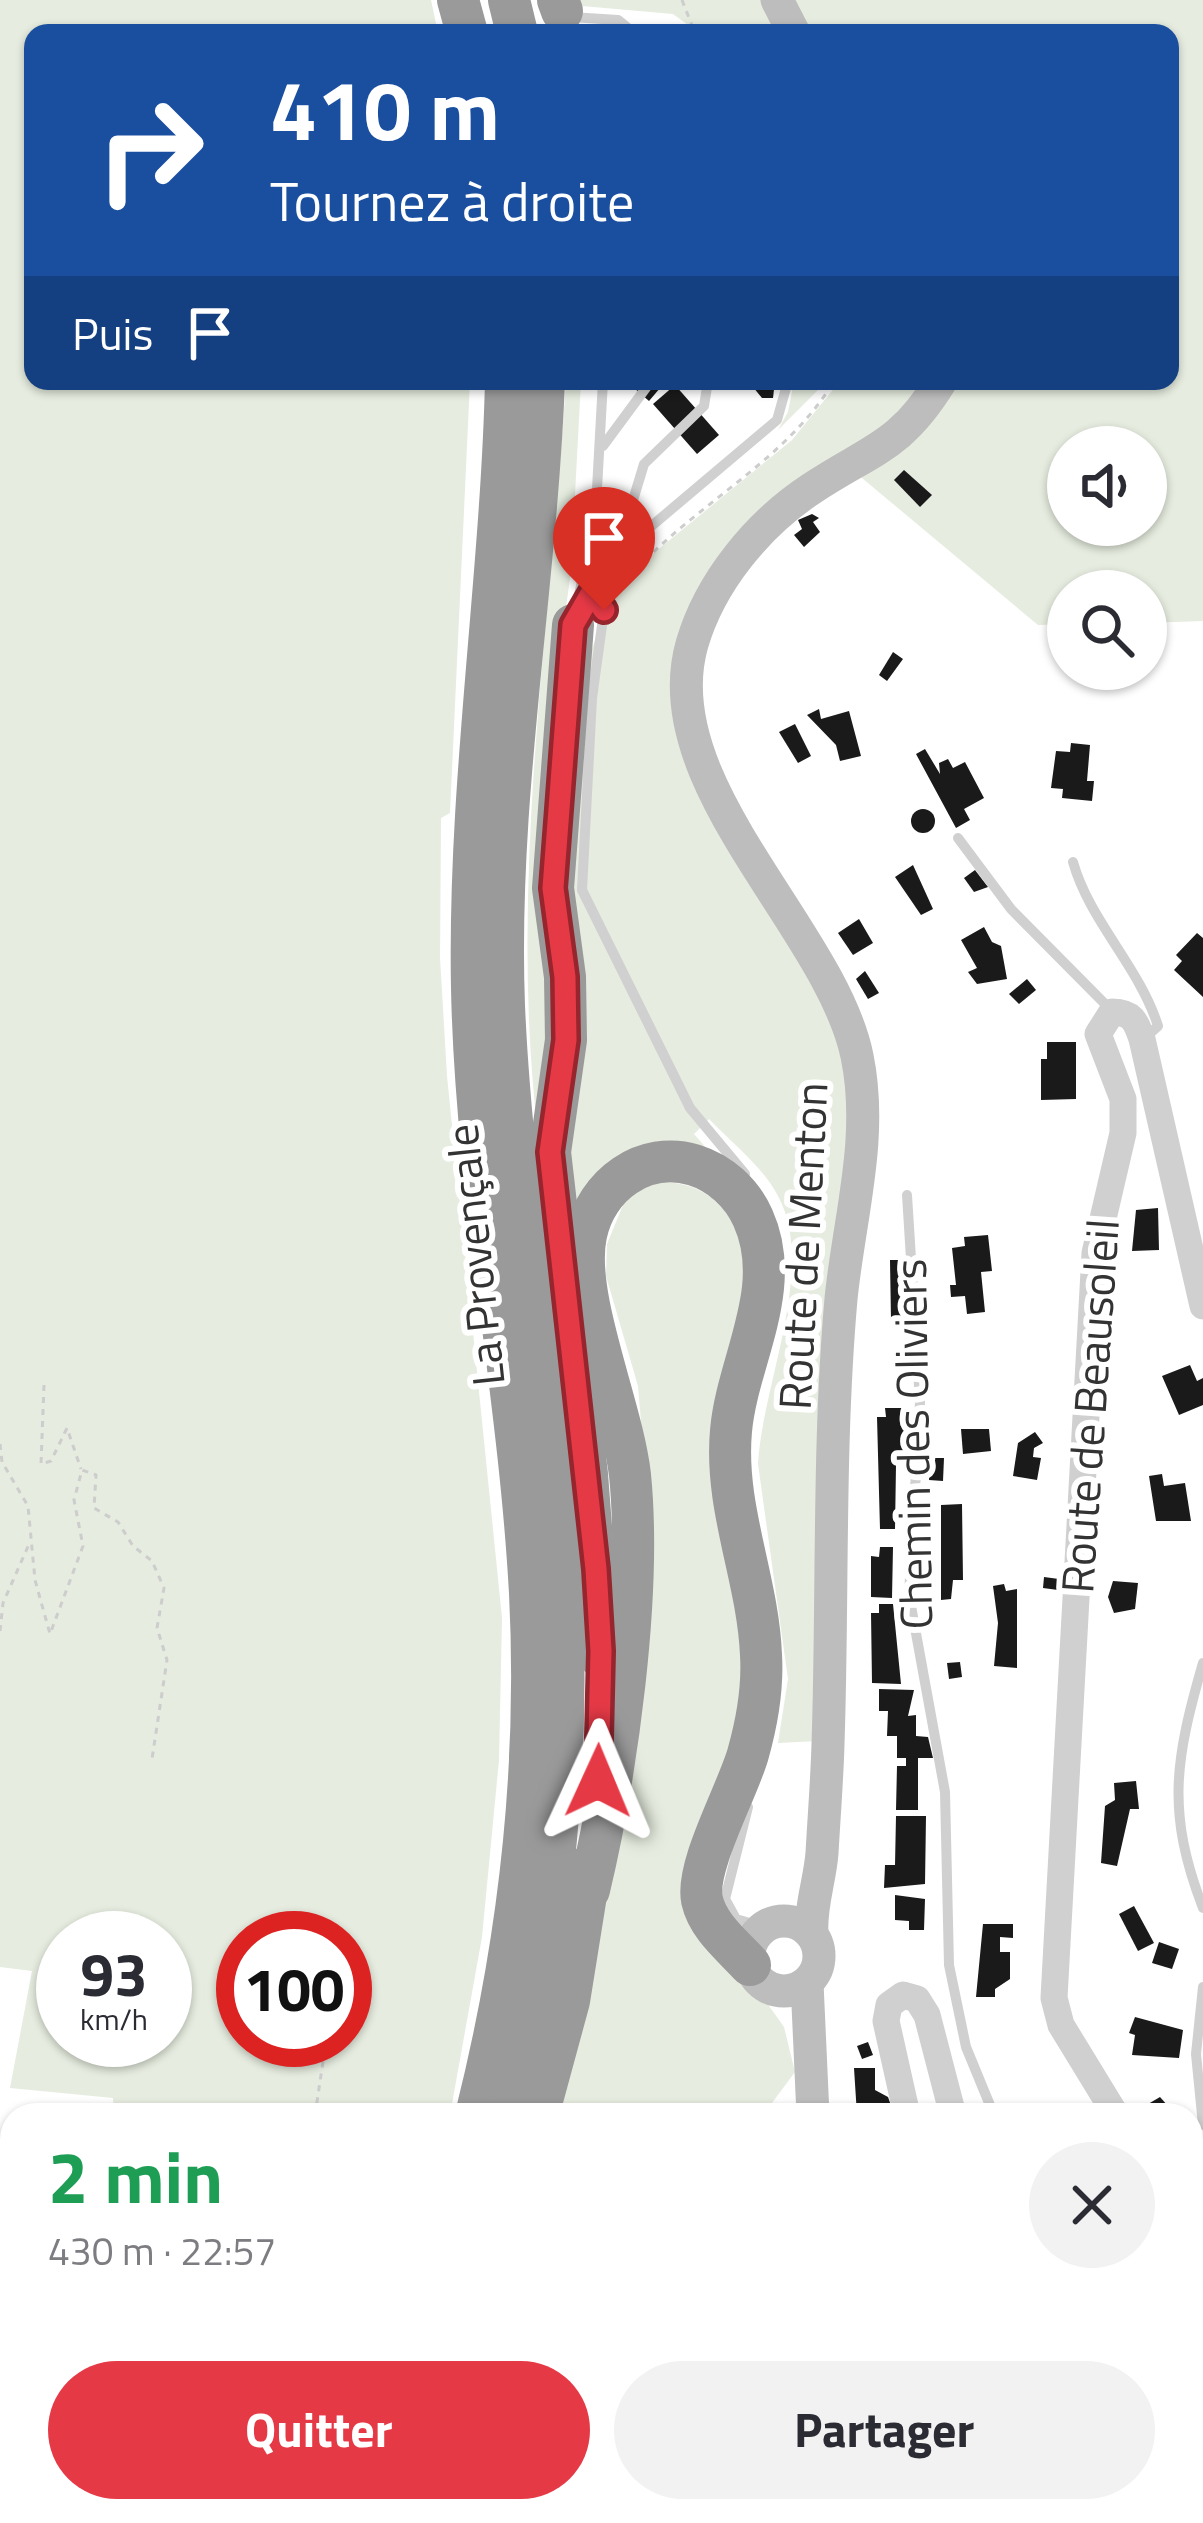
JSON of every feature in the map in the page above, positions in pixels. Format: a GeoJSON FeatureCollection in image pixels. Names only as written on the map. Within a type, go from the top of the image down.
{"type":"FeatureCollection","features":[{"type":"Feature","properties":{"kind":"highway","name":"La Provençale"},"geometry":{"type":"LineString","coordinates":[[479,2103],[507,1976],[521,1877],[532,1698],[523,1504],[484,1172],[472,987],[477,799],[505,390]]}},
{"type":"Feature","properties":{"kind":"highway","name":"La Provençale"},"geometry":{"type":"LineString","coordinates":[[509,2103],[544,1927],[562,1734],[559,1564],[511,1129],[504,1001],[505,854],[543,390]]}},
{"type":"Feature","properties":{"kind":"highway"},"geometry":{"type":"LineString","coordinates":[[589,1890],[601,1651],[550,1152],[566,1021],[553,888],[590,609]]}},
{"type":"Feature","properties":{"kind":"highway"},"geometry":{"type":"LineString","coordinates":[[541,2103],[569,2001],[614,1763],[632,1519],[626,1443],[585,1277],[586,1236],[612,1186],[640,1167],[672,1162],[707,1170],[738,1193],[758,1229],[764,1273],[758,1322],[736,1400],[729,1460],[758,1620],[760,1692],[748,1755],[705,1871],[702,1902],[713,1926],[766,1950]]}},
{"type":"Feature","properties":{"kind":"main road","name":"Route de Menton"},"geometry":{"type":"LineString","coordinates":[[807,1982],[820,1954],[812,1933],[822,1836],[842,1299],[860,1172],[864,1093],[844,1016],[703,767],[689,720],[686,687],[692,646],[707,610],[728,570],[768,520],[813,487],[881,451],[914,423],[935,390]]}},
{"type":"Feature","properties":{"kind":"main road","name":"Route de Menton"},"geometry":{"type":"LineString","coordinates":[[766,1950],[801,1891],[822,1836]]}},
{"type":"Feature","properties":{"kind":"main road"},"geometry":{"type":"LineString","coordinates":[[766,1950],[792,1921],[812,1933]]}},
{"type":"Feature","properties":{"kind":"main road"},"geometry":{"type":"LineString","coordinates":[[766,1950],[796,1990],[807,1982]]}},
{"type":"Feature","properties":{"kind":"main road"},"geometry":{"type":"LineString","coordinates":[[766,1950],[806,2054]]}},
{"type":"Feature","properties":{"kind":"main road"},"geometry":{"type":"LineString","coordinates":[[807,1982],[811,2103]]}},
{"type":"Feature","properties":{"kind":"street"},"geometry":{"type":"LineString","coordinates":[[1112,1012],[1126,1012],[1136,1021],[1142,1039]]}},
{"type":"Feature","properties":{"kind":"street","name":"Route de Beausoleil"},"geometry":{"type":"LineString","coordinates":[[1109,2103],[1060,2025],[1054,1999],[1095,1253],[1123,1133],[1123,1099],[1098,1034],[1112,1012]]}},
{"type":"Feature","properties":{"kind":"street","name":"Route de Beausoleil"},"geometry":{"type":"LineString","coordinates":[[1142,1039],[1203,1306]]}},
{"type":"Feature","properties":{"kind":"street"},"geometry":{"type":"LineString","coordinates":[[905,2103],[886,2021],[890,2005],[903,1995],[917,1999],[927,2014],[950,2103]]}},
{"type":"Feature","properties":{"kind":"lane"},"geometry":{"type":"LineString","coordinates":[[562,15],[623,24]]}},
{"type":"Feature","properties":{"kind":"lane"},"geometry":{"type":"LineString","coordinates":[[603,390],[590,609],[592,698],[582,890],[702,1128],[756,1187]]}},
{"type":"Feature","properties":{"kind":"lane"},"geometry":{"type":"LineString","coordinates":[[601,449],[644,390]]}},
{"type":"Feature","properties":{"kind":"lane"},"geometry":{"type":"LineString","coordinates":[[590,609],[616,556],[644,464],[704,406],[707,390]]}},
{"type":"Feature","properties":{"kind":"lane"},"geometry":{"type":"LineString","coordinates":[[616,556],[768,430],[783,408],[786,390]]}},
{"type":"Feature","properties":{"kind":"lane"},"geometry":{"type":"LineString","coordinates":[[958,838],[1011,909],[1112,1012]]}},
{"type":"Feature","properties":{"kind":"lane"},"geometry":{"type":"LineString","coordinates":[[1073,862],[1088,902],[1151,1005],[1158,1026],[1155,1034],[1142,1039]]}},
{"type":"Feature","properties":{"kind":"lane","name":"Chemin des Oliviers"},"geometry":{"type":"LineString","coordinates":[[907,1195],[920,1402],[909,1595],[945,1792],[949,1965],[966,2047],[989,2103]]}},
{"type":"Feature","properties":{"kind":"lane"},"geometry":{"type":"LineString","coordinates":[[761,1367],[780,1262]]}},
{"type":"Feature","properties":{"kind":"lane"},"geometry":{"type":"LineString","coordinates":[[746,1448],[749,1417]]}},
{"type":"Feature","properties":{"kind":"lane"},"geometry":{"type":"LineString","coordinates":[[746,1466],[748,1482]]}},
{"type":"Feature","properties":{"kind":"lane"},"geometry":{"type":"LineString","coordinates":[[765,1574],[775,1635]]}},
{"type":"Feature","properties":{"kind":"lane"},"geometry":{"type":"LineString","coordinates":[[773,1711],[777,1657]]}},
{"type":"Feature","properties":{"kind":"lane"},"geometry":{"type":"LineString","coordinates":[[1203,1663],[1177,1779],[1187,1874],[1203,1909]]}},
{"type":"Feature","properties":{"kind":"lane"},"geometry":{"type":"LineString","coordinates":[[702,1902],[750,1798],[724,1899],[766,1950]]}},
{"type":"Feature","properties":{"kind":"lane"},"geometry":{"type":"LineString","coordinates":[[1201,2103],[1196,2054],[1203,1987]]}},
{"type":"Feature","properties":{"kind":"path"},"geometry":{"type":"LineString","coordinates":[[590,609],[784,440],[827,390]]}},
{"type":"Feature","properties":{"kind":"path"},"geometry":{"type":"LineString","coordinates":[[0,1444],[2,1462],[28,1506],[30,1541],[50,1634],[82,1546],[74,1500],[82,1470],[68,1428],[51,1461],[41,1464],[44,1385]]}},
{"type":"Feature","properties":{"kind":"path"},"geometry":{"type":"LineString","coordinates":[[82,1470],[96,1475],[94,1508],[118,1522],[133,1546],[152,1561],[164,1588],[157,1628],[167,1660],[152,1759]]}},
{"type":"Feature","properties":{"kind":"path"},"geometry":{"type":"LineString","coordinates":[[0,1631],[2,1603],[30,1541]]}},
{"type":"Feature","properties":{"kind":"path"},"geometry":{"type":"LineString","coordinates":[[317,2103],[322,2067]]}},
{"type":"Feature","properties":{"kind":"shaded area"},"geometry":{"type":"Polygon","coordinates":[[[0,0],[431,0],[436,24],[24,24],[24,390],[470,390],[450,813],[441,818],[440,958],[447,1076],[502,1618],[499,1760],[482,1937],[452,2103],[113,2103],[113,2098],[10,2088],[32,1971],[0,1967],[0,0]]]}},
{"type":"Feature","properties":{"kind":"shaded area"},"geometry":{"type":"Polygon","coordinates":[[[569,0],[1203,0],[1203,621],[1167,622],[1167,570],[1047,570],[1047,625],[1038,625],[838,458],[750,521],[679,693],[828,1007],[856,1114],[817,1741],[778,1743],[788,1679],[758,1464],[790,1291],[789,1225],[778,1196],[709,1119],[694,1134],[715,1158],[576,1211],[563,1194],[568,912],[588,660],[604,615],[633,570],[792,440],[833,390],[1179,390],[1179,24],[687,24],[673,14],[582,6],[569,0]]]}},
{"type":"Feature","properties":{"kind":"shaded area"},"geometry":{"type":"Polygon","coordinates":[[[565,390],[581,390],[571,570],[559,661],[554,999],[538,1134],[527,945],[535,757],[565,390]]]}},
{"type":"Feature","properties":{"kind":"shaded area"},"geometry":{"type":"Polygon","coordinates":[[[792,390],[818,390],[778,430],[792,390]]]}},
{"type":"Feature","properties":{"kind":"shaded area"},"geometry":{"type":"Polygon","coordinates":[[[661,1181],[702,1191],[728,1216],[744,1241],[742,1718],[698,1851],[742,1981],[762,1996],[784,2027],[795,2072],[772,2103],[553,2103],[648,1504],[638,1386],[606,1276],[607,1244],[623,1205],[635,1192],[661,1181]]]}},
{"type":"Feature","properties":{"kind":"building"},"geometry":{"type":"Polygon","coordinates":[[[636,390],[658,390],[649,401],[636,390]]]}},
{"type":"Feature","properties":{"kind":"building"},"geometry":{"type":"Polygon","coordinates":[[[669,390],[679,390],[719,435],[697,454],[653,404],[669,390]]]}},
{"type":"Feature","properties":{"kind":"building"},"geometry":{"type":"Polygon","coordinates":[[[755,390],[774,390],[773,398],[762,398],[755,390]]]}},
{"type":"Feature","properties":{"kind":"building"},"geometry":{"type":"Polygon","coordinates":[[[904,470],[932,495],[920,507],[894,480],[904,470]]]}},
{"type":"Feature","properties":{"kind":"building"},"geometry":{"type":"Polygon","coordinates":[[[812,514],[819,518],[813,522],[820,532],[804,547],[794,535],[802,529],[798,520],[812,514]]]}},
{"type":"Feature","properties":{"kind":"building"},"geometry":{"type":"Polygon","coordinates":[[[893,652],[903,659],[887,681],[879,675],[893,652]]]}},
{"type":"Feature","properties":{"kind":"building"},"geometry":{"type":"Polygon","coordinates":[[[819,709],[821,719],[849,711],[861,756],[840,761],[836,745],[807,715],[819,709]]]}},
{"type":"Feature","properties":{"kind":"building"},"geometry":{"type":"Polygon","coordinates":[[[795,724],[811,756],[798,763],[779,732],[795,724]]]}},
{"type":"Feature","properties":{"kind":"building"},"geometry":{"type":"Polygon","coordinates":[[[1071,743],[1090,745],[1087,781],[1094,781],[1092,801],[1062,798],[1063,789],[1051,788],[1056,751],[1070,752],[1071,743]]]}},
{"type":"Feature","properties":{"kind":"building"},"geometry":{"type":"Polygon","coordinates":[[[925,749],[940,774],[939,763],[948,759],[953,768],[965,762],[984,798],[964,809],[970,820],[956,828],[916,754],[925,749]]]}},
{"type":"Feature","properties":{"kind":"building"},"geometry":{"type":"Polygon","coordinates":[[[923,809],[935,821],[923,833],[911,821],[923,809]]]}},
{"type":"Feature","properties":{"kind":"building"},"geometry":{"type":"Polygon","coordinates":[[[913,865],[933,909],[921,915],[895,877],[913,865]]]}},
{"type":"Feature","properties":{"kind":"building"},"geometry":{"type":"Polygon","coordinates":[[[975,870],[988,887],[974,892],[964,878],[975,870]]]}},
{"type":"Feature","properties":{"kind":"building"},"geometry":{"type":"Polygon","coordinates":[[[859,919],[873,943],[853,955],[838,933],[859,919]]]}},
{"type":"Feature","properties":{"kind":"building"},"geometry":{"type":"Polygon","coordinates":[[[984,927],[992,942],[1001,946],[1007,979],[977,984],[968,972],[977,968],[961,940],[984,927]]]}},
{"type":"Feature","properties":{"kind":"building"},"geometry":{"type":"Polygon","coordinates":[[[1197,933],[1203,938],[1203,997],[1174,970],[1182,961],[1176,955],[1197,933]]]}},
{"type":"Feature","properties":{"kind":"building"},"geometry":{"type":"Polygon","coordinates":[[[865,971],[879,993],[868,999],[856,979],[865,971]]]}},
{"type":"Feature","properties":{"kind":"building"},"geometry":{"type":"Polygon","coordinates":[[[1027,979],[1036,990],[1019,1004],[1009,994],[1027,979]]]}},
{"type":"Feature","properties":{"kind":"building"},"geometry":{"type":"Polygon","coordinates":[[[1047,1042],[1076,1042],[1076,1099],[1041,1100],[1041,1059],[1047,1059],[1047,1042]]]}},
{"type":"Feature","properties":{"kind":"building"},"geometry":{"type":"Polygon","coordinates":[[[1158,1208],[1159,1250],[1132,1251],[1136,1210],[1158,1208]]]}},
{"type":"Feature","properties":{"kind":"building"},"geometry":{"type":"Polygon","coordinates":[[[988,1235],[992,1271],[981,1272],[985,1312],[967,1314],[965,1296],[951,1297],[950,1285],[956,1285],[952,1248],[965,1246],[964,1237],[988,1235]]]}},
{"type":"Feature","properties":{"kind":"building"},"geometry":{"type":"Polygon","coordinates":[[[890,1260],[905,1260],[906,1320],[891,1320],[890,1260]]]}},
{"type":"Feature","properties":{"kind":"building"},"geometry":{"type":"Polygon","coordinates":[[[1190,1365],[1197,1381],[1203,1378],[1203,1405],[1179,1415],[1162,1376],[1190,1365]]]}},
{"type":"Feature","properties":{"kind":"building"},"geometry":{"type":"Polygon","coordinates":[[[885,1408],[906,1408],[905,1465],[896,1465],[895,1529],[880,1529],[877,1417],[886,1417],[885,1408]]]}},
{"type":"Feature","properties":{"kind":"building"},"geometry":{"type":"Polygon","coordinates":[[[961,1429],[989,1429],[991,1451],[963,1454],[961,1429]]]}},
{"type":"Feature","properties":{"kind":"building"},"geometry":{"type":"Polygon","coordinates":[[[1035,1432],[1043,1443],[1034,1448],[1033,1457],[1041,1458],[1037,1480],[1013,1476],[1018,1443],[1035,1432]]]}},
{"type":"Feature","properties":{"kind":"building"},"geometry":{"type":"Polygon","coordinates":[[[930,1458],[944,1458],[943,1481],[929,1480],[930,1458]]]}},
{"type":"Feature","properties":{"kind":"building"},"geometry":{"type":"Polygon","coordinates":[[[1162,1474],[1164,1486],[1185,1483],[1191,1521],[1156,1521],[1149,1476],[1162,1474]]]}},
{"type":"Feature","properties":{"kind":"building"},"geometry":{"type":"Polygon","coordinates":[[[962,1504],[963,1580],[953,1580],[951,1599],[941,1600],[941,1505],[962,1504]]]}},
{"type":"Feature","properties":{"kind":"building"},"geometry":{"type":"Polygon","coordinates":[[[880,1547],[893,1547],[892,1598],[871,1597],[871,1556],[879,1557],[880,1547]]]}},
{"type":"Feature","properties":{"kind":"building"},"geometry":{"type":"Polygon","coordinates":[[[1044,1577],[1059,1579],[1058,1590],[1043,1588],[1044,1577]]]}},
{"type":"Feature","properties":{"kind":"building"},"geometry":{"type":"Polygon","coordinates":[[[1113,1581],[1138,1583],[1135,1609],[1114,1613],[1108,1597],[1113,1581]]]}},
{"type":"Feature","properties":{"kind":"building"},"geometry":{"type":"Polygon","coordinates":[[[1004,1584],[1006,1591],[1017,1589],[1017,1668],[994,1666],[998,1623],[993,1586],[1004,1584]]]}},
{"type":"Feature","properties":{"kind":"building"},"geometry":{"type":"Polygon","coordinates":[[[879,1604],[893,1604],[901,1684],[872,1683],[871,1613],[879,1613],[879,1604]]]}},
{"type":"Feature","properties":{"kind":"building"},"geometry":{"type":"Polygon","coordinates":[[[960,1662],[962,1677],[949,1679],[947,1663],[960,1662]]]}},
{"type":"Feature","properties":{"kind":"building"},"geometry":{"type":"Polygon","coordinates":[[[879,1689],[914,1690],[908,1716],[916,1715],[916,1736],[928,1737],[933,1758],[918,1758],[918,1810],[896,1810],[897,1766],[906,1766],[906,1758],[897,1758],[897,1736],[887,1736],[888,1711],[879,1711],[879,1689]]]}},
{"type":"Feature","properties":{"kind":"building"},"geometry":{"type":"Polygon","coordinates":[[[1136,1781],[1139,1809],[1130,1809],[1117,1866],[1101,1863],[1105,1806],[1115,1800],[1114,1783],[1136,1781]]]}},
{"type":"Feature","properties":{"kind":"building"},"geometry":{"type":"Polygon","coordinates":[[[896,1816],[926,1816],[925,1884],[884,1888],[885,1865],[895,1865],[896,1816]]]}},
{"type":"Feature","properties":{"kind":"building"},"geometry":{"type":"Polygon","coordinates":[[[895,1895],[925,1899],[924,1930],[909,1930],[909,1921],[895,1920],[895,1895]]]}},
{"type":"Feature","properties":{"kind":"building"},"geometry":{"type":"Polygon","coordinates":[[[1134,1906],[1154,1943],[1138,1951],[1119,1914],[1134,1906]]]}},
{"type":"Feature","properties":{"kind":"building"},"geometry":{"type":"Polygon","coordinates":[[[983,1924],[1013,1924],[1013,1938],[1000,1937],[1000,1952],[1010,1952],[1010,1979],[995,1989],[995,1997],[976,1997],[983,1924]]]}},
{"type":"Feature","properties":{"kind":"building"},"geometry":{"type":"Polygon","coordinates":[[[1159,1942],[1179,1949],[1172,1969],[1152,1963],[1159,1942]]]}},
{"type":"Feature","properties":{"kind":"building"},"geometry":{"type":"Polygon","coordinates":[[[1135,2017],[1183,2030],[1179,2058],[1132,2055],[1135,2035],[1129,2033],[1135,2017]]]}},
{"type":"Feature","properties":{"kind":"building"},"geometry":{"type":"Polygon","coordinates":[[[868,2042],[873,2055],[862,2059],[857,2046],[868,2042]]]}},
{"type":"Feature","properties":{"kind":"building"},"geometry":{"type":"Polygon","coordinates":[[[854,2068],[875,2068],[875,2090],[890,2103],[856,2103],[854,2068]]]}},
{"type":"Feature","properties":{"kind":"route"},"geometry":{"type":"LineString","coordinates":[[598,1781],[601,1651],[596,1569],[550,1152],[566,1040],[565,977],[553,888],[573,625],[592,592],[604,610]]}}]}
